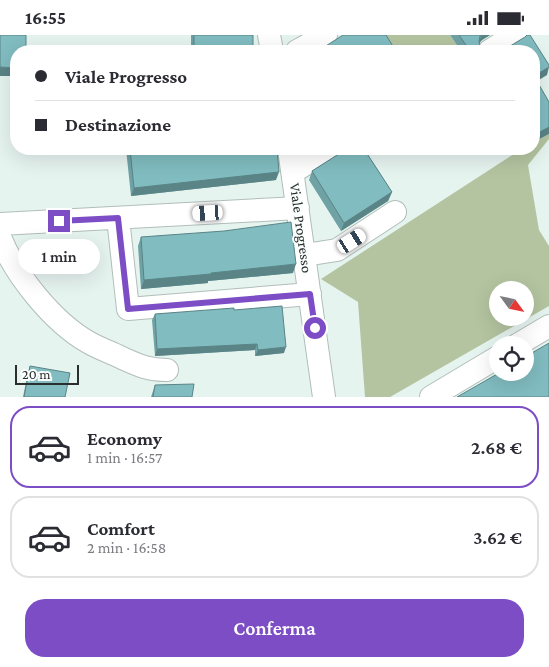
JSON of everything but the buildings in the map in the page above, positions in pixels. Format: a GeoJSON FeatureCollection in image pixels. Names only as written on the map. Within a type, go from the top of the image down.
{"type":"FeatureCollection","features":[{"type":"Feature","properties":{"kind":"street"},"geometry":{"type":"LineString","coordinates":[[308,45],[326,35]]}},
{"type":"Feature","properties":{"kind":"street"},"geometry":{"type":"LineString","coordinates":[[499,45],[516,35]]}},
{"type":"Feature","properties":{"kind":"street","name":"Viale Progresso"},"geometry":{"type":"LineString","coordinates":[[290,155],[324,397]]}},
{"type":"Feature","properties":{"kind":"street"},"geometry":{"type":"LineString","coordinates":[[293,172],[320,155]]}},
{"type":"Feature","properties":{"kind":"street"},"geometry":{"type":"LineString","coordinates":[[0,224],[298,208]]}},
{"type":"Feature","properties":{"kind":"street"},"geometry":{"type":"LineString","coordinates":[[305,255],[337,250],[395,212]]}},
{"type":"Feature","properties":{"kind":"street"},"geometry":{"type":"LineString","coordinates":[[118,218],[128,309],[310,294]]}},
{"type":"Feature","properties":{"kind":"street"},"geometry":{"type":"LineString","coordinates":[[0,237],[4,248],[34,293],[59,320],[88,343],[150,370],[168,370]]}},
{"type":"Feature","properties":{"kind":"street"},"geometry":{"type":"LineString","coordinates":[[532,336],[549,326]]}},
{"type":"Feature","properties":{"kind":"street"},"geometry":{"type":"LineString","coordinates":[[431,397],[489,362]]}},
{"type":"Feature","properties":{"kind":"green space"},"geometry":{"type":"Polygon","coordinates":[[[378,35],[450,35],[457,45],[384,45],[378,35]]]}},
{"type":"Feature","properties":{"kind":"green space"},"geometry":{"type":"Polygon","coordinates":[[[549,134],[549,139],[540,150],[540,139],[549,134]]]}},
{"type":"Feature","properties":{"kind":"green space"},"geometry":{"type":"Polygon","coordinates":[[[512,155],[536,155],[528,165],[539,230],[549,246],[549,306],[534,315],[534,281],[489,281],[489,326],[514,326],[497,336],[489,336],[489,340],[390,397],[365,397],[358,302],[321,279],[512,155]]]}},
{"type":"Feature","properties":{"kind":"route"},"geometry":{"type":"LineString","coordinates":[[59,221],[118,218],[128,309],[310,294],[315,328]]}}]}
